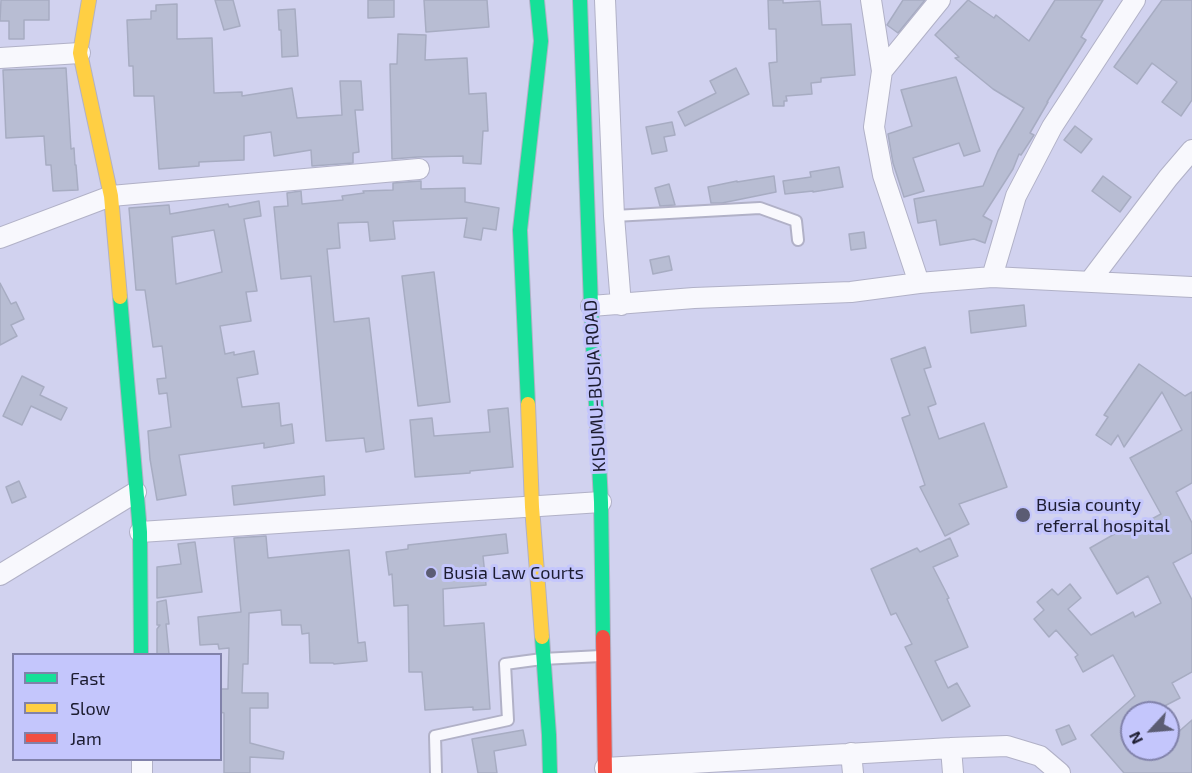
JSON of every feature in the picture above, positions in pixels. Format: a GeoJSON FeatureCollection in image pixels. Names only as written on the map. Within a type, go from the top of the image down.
{"type":"FeatureCollection","features":[{"type":"Feature","properties":{"kind":"main road"},"geometry":{"type":"LineString","coordinates":[[89,0],[80,53],[111,196],[140,532],[141,653]]}},
{"type":"Feature","properties":{"kind":"main road"},"geometry":{"type":"LineString","coordinates":[[537,0],[541,41],[520,230],[532,507],[550,773]]}},
{"type":"Feature","properties":{"kind":"main road","name":"KISUMU-BUSIA ROAD"},"geometry":{"type":"LineString","coordinates":[[579,0],[601,502],[605,770]]}},
{"type":"Feature","properties":{"kind":"street"},"geometry":{"type":"LineString","coordinates":[[604,0],[614,216],[621,304]]}},
{"type":"Feature","properties":{"kind":"street"},"geometry":{"type":"LineString","coordinates":[[871,0],[882,70],[874,127],[883,175],[919,283]]}},
{"type":"Feature","properties":{"kind":"street"},"geometry":{"type":"LineString","coordinates":[[882,70],[940,0]]}},
{"type":"Feature","properties":{"kind":"street"},"geometry":{"type":"LineString","coordinates":[[992,277],[1016,196],[1052,127],[1136,0]]}},
{"type":"Feature","properties":{"kind":"street"},"geometry":{"type":"LineString","coordinates":[[0,58],[80,53]]}},
{"type":"Feature","properties":{"kind":"street"},"geometry":{"type":"LineString","coordinates":[[1090,281],[1192,150]]}},
{"type":"Feature","properties":{"kind":"street"},"geometry":{"type":"LineString","coordinates":[[0,238],[111,196],[419,169]]}},
{"type":"Feature","properties":{"kind":"street"},"geometry":{"type":"LineString","coordinates":[[591,306],[694,298],[851,292],[992,277],[1192,287]]}},
{"type":"Feature","properties":{"kind":"street"},"geometry":{"type":"LineString","coordinates":[[0,575],[136,492]]}},
{"type":"Feature","properties":{"kind":"street"},"geometry":{"type":"LineString","coordinates":[[140,532],[601,502]]}},
{"type":"Feature","properties":{"kind":"street"},"geometry":{"type":"LineString","coordinates":[[605,770],[852,763],[951,748],[1007,746],[1040,756],[1060,773]]}},
{"type":"Feature","properties":{"kind":"street"},"geometry":{"type":"LineString","coordinates":[[951,748],[953,773]]}},
{"type":"Feature","properties":{"kind":"lane"},"geometry":{"type":"LineString","coordinates":[[614,216],[760,208],[796,221],[798,240]]}},
{"type":"Feature","properties":{"kind":"lane"},"geometry":{"type":"LineString","coordinates":[[436,773],[435,736],[508,720],[505,664],[542,658],[603,656]]}},
{"type":"Feature","properties":{"kind":"building"},"geometry":{"type":"Polygon","coordinates":[[[1,0],[49,0],[49,20],[24,20],[24,39],[9,39],[9,21],[0,21],[1,0]]]}},
{"type":"Feature","properties":{"kind":"building"},"geometry":{"type":"Polygon","coordinates":[[[215,0],[233,0],[240,26],[224,30],[215,0]]]}},
{"type":"Feature","properties":{"kind":"building"},"geometry":{"type":"Polygon","coordinates":[[[368,0],[394,0],[394,17],[368,18],[368,0]]]}},
{"type":"Feature","properties":{"kind":"building"},"geometry":{"type":"Polygon","coordinates":[[[424,0],[487,0],[489,27],[426,32],[424,0]]]}},
{"type":"Feature","properties":{"kind":"building"},"geometry":{"type":"Polygon","coordinates":[[[768,0],[783,0],[783,3],[820,1],[822,25],[851,24],[855,75],[821,78],[821,82],[811,83],[812,94],[786,96],[787,101],[784,101],[784,106],[773,106],[769,63],[777,62],[776,29],[769,29],[768,0]]]}},
{"type":"Feature","properties":{"kind":"building"},"geometry":{"type":"Polygon","coordinates":[[[903,0],[925,0],[898,33],[887,25],[903,0]]]}},
{"type":"Feature","properties":{"kind":"building"},"geometry":{"type":"Polygon","coordinates":[[[968,0],[994,18],[996,15],[1029,41],[1055,0],[1103,0],[1081,37],[1086,40],[1030,133],[1034,135],[1021,155],[1019,154],[1013,169],[983,216],[992,221],[985,243],[974,239],[940,245],[936,220],[918,223],[914,199],[983,186],[998,151],[1024,108],[993,89],[955,58],[959,57],[935,35],[968,0]]]}},
{"type":"Feature","properties":{"kind":"building"},"geometry":{"type":"Polygon","coordinates":[[[1162,0],[1192,0],[1192,100],[1181,116],[1162,102],[1177,82],[1152,63],[1137,84],[1114,67],[1162,0]]]}},
{"type":"Feature","properties":{"kind":"building"},"geometry":{"type":"Polygon","coordinates":[[[177,4],[177,39],[212,38],[214,93],[242,92],[242,96],[292,88],[297,118],[342,115],[340,81],[361,81],[363,110],[355,110],[359,152],[353,153],[353,163],[312,166],[311,150],[274,156],[271,132],[244,136],[244,160],[199,162],[199,166],[159,169],[154,96],[134,96],[133,66],[129,66],[127,20],[151,19],[151,11],[156,11],[156,5],[177,4]]]}},
{"type":"Feature","properties":{"kind":"building"},"geometry":{"type":"Polygon","coordinates":[[[295,9],[298,56],[282,57],[278,10],[295,9]]]}},
{"type":"Feature","properties":{"kind":"building"},"geometry":{"type":"Polygon","coordinates":[[[398,34],[426,35],[425,60],[467,58],[469,94],[486,93],[488,131],[483,131],[481,164],[463,163],[463,156],[392,159],[390,64],[397,64],[398,34]]]}},
{"type":"Feature","properties":{"kind":"building"},"geometry":{"type":"Polygon","coordinates":[[[66,68],[71,149],[74,148],[78,190],[53,191],[51,165],[46,165],[44,136],[6,138],[3,70],[66,68]]]}},
{"type":"Feature","properties":{"kind":"building"},"geometry":{"type":"Polygon","coordinates":[[[736,68],[749,94],[685,126],[678,112],[716,93],[710,81],[736,68]]]}},
{"type":"Feature","properties":{"kind":"building"},"geometry":{"type":"Polygon","coordinates":[[[956,77],[980,151],[964,156],[959,143],[913,158],[924,191],[904,197],[893,163],[888,134],[912,126],[901,90],[956,77]]]}},
{"type":"Feature","properties":{"kind":"building"},"geometry":{"type":"Polygon","coordinates":[[[672,122],[675,135],[664,137],[667,151],[652,154],[646,127],[672,122]]]}},
{"type":"Feature","properties":{"kind":"building"},"geometry":{"type":"Polygon","coordinates":[[[1075,126],[1092,139],[1081,153],[1064,140],[1075,126]]]}},
{"type":"Feature","properties":{"kind":"building"},"geometry":{"type":"Polygon","coordinates":[[[839,167],[843,187],[785,194],[783,181],[811,177],[810,172],[839,167]]]}},
{"type":"Feature","properties":{"kind":"building"},"geometry":{"type":"Polygon","coordinates":[[[774,176],[776,192],[722,203],[711,203],[708,187],[774,176]]]}},
{"type":"Feature","properties":{"kind":"building"},"geometry":{"type":"Polygon","coordinates":[[[1103,176],[1131,197],[1120,212],[1092,191],[1103,176]]]}},
{"type":"Feature","properties":{"kind":"building"},"geometry":{"type":"Polygon","coordinates":[[[421,181],[421,189],[465,188],[465,202],[499,208],[496,230],[483,228],[481,240],[464,237],[467,218],[393,221],[395,239],[370,241],[368,222],[338,223],[340,248],[327,249],[334,322],[369,318],[384,449],[366,452],[364,438],[326,441],[311,276],[281,279],[274,207],[288,206],[287,193],[301,191],[302,204],[343,200],[342,196],[364,193],[363,191],[393,190],[393,183],[421,181]]]}},
{"type":"Feature","properties":{"kind":"building"},"geometry":{"type":"Polygon","coordinates":[[[669,184],[675,205],[660,206],[655,188],[669,184]]]}},
{"type":"Feature","properties":{"kind":"building"},"geometry":{"type":"Polygon","coordinates":[[[259,201],[261,216],[244,219],[257,291],[246,292],[251,321],[220,326],[225,354],[234,352],[234,355],[254,351],[258,374],[237,378],[242,407],[279,403],[281,426],[292,424],[294,443],[264,448],[264,443],[179,455],[186,495],[157,500],[148,431],[171,427],[167,393],[159,394],[157,379],[166,378],[162,346],[153,347],[145,290],[136,290],[129,208],[169,205],[170,214],[228,204],[229,207],[259,201]],[[214,230],[172,237],[176,284],[222,272],[214,230]]]}},
{"type":"Feature","properties":{"kind":"building"},"geometry":{"type":"Polygon","coordinates":[[[864,232],[866,248],[851,250],[849,234],[864,232]]]}},
{"type":"Feature","properties":{"kind":"building"},"geometry":{"type":"Polygon","coordinates":[[[669,256],[672,270],[653,274],[650,260],[669,256]]]}},
{"type":"Feature","properties":{"kind":"building"},"geometry":{"type":"Polygon","coordinates":[[[434,272],[450,402],[418,406],[402,276],[434,272]]]}},
{"type":"Feature","properties":{"kind":"building"},"geometry":{"type":"Polygon","coordinates":[[[0,283],[11,304],[16,302],[24,319],[11,325],[17,336],[0,345],[0,283]]]}},
{"type":"Feature","properties":{"kind":"building"},"geometry":{"type":"Polygon","coordinates":[[[1024,305],[1026,326],[971,333],[969,311],[1024,305]]]}},
{"type":"Feature","properties":{"kind":"building"},"geometry":{"type":"Polygon","coordinates":[[[925,347],[931,367],[924,369],[936,404],[928,407],[939,439],[984,423],[1007,487],[959,504],[969,524],[945,536],[920,487],[925,485],[902,418],[910,415],[891,359],[925,347]]]}},
{"type":"Feature","properties":{"kind":"building"},"geometry":{"type":"Polygon","coordinates":[[[1139,364],[1185,396],[1192,392],[1192,483],[1176,492],[1192,523],[1192,553],[1173,563],[1192,600],[1192,672],[1172,683],[1180,698],[1174,701],[1129,701],[1135,696],[1113,655],[1083,672],[1075,657],[1078,655],[1056,630],[1049,637],[1034,619],[1044,610],[1037,602],[1052,589],[1058,595],[1070,584],[1081,598],[1068,609],[1091,635],[1133,612],[1135,617],[1161,603],[1148,576],[1117,594],[1090,548],[1132,524],[1135,528],[1161,514],[1130,458],[1182,430],[1162,392],[1124,447],[1118,435],[1111,445],[1096,435],[1108,417],[1104,415],[1139,364]]]}},
{"type":"Feature","properties":{"kind":"building"},"geometry":{"type":"Polygon","coordinates":[[[22,376],[44,387],[40,395],[67,408],[61,420],[31,406],[22,425],[3,416],[22,376]]]}},
{"type":"Feature","properties":{"kind":"building"},"geometry":{"type":"Polygon","coordinates":[[[508,408],[513,467],[415,477],[410,420],[432,418],[434,436],[490,432],[488,410],[508,408]]]}},
{"type":"Feature","properties":{"kind":"building"},"geometry":{"type":"Polygon","coordinates":[[[324,476],[325,495],[234,505],[232,486],[324,476]]]}},
{"type":"Feature","properties":{"kind":"building"},"geometry":{"type":"Polygon","coordinates":[[[19,481],[26,497],[12,503],[6,487],[19,481]]]}},
{"type":"Feature","properties":{"kind":"building"},"geometry":{"type":"Polygon","coordinates":[[[506,534],[508,553],[483,556],[486,585],[443,589],[444,626],[484,623],[490,709],[473,710],[473,707],[425,710],[422,672],[409,672],[408,605],[394,606],[392,574],[389,575],[386,552],[408,549],[408,545],[506,534]]]}},
{"type":"Feature","properties":{"kind":"building"},"geometry":{"type":"Polygon","coordinates":[[[266,536],[268,558],[349,550],[358,643],[365,642],[367,661],[334,664],[310,663],[309,633],[302,634],[301,625],[282,625],[281,610],[249,613],[248,664],[243,664],[242,693],[268,693],[268,708],[250,708],[250,743],[284,752],[283,759],[250,757],[250,773],[224,773],[222,689],[228,689],[229,648],[219,649],[218,644],[200,645],[198,617],[241,612],[234,538],[266,536]]]}},
{"type":"Feature","properties":{"kind":"building"},"geometry":{"type":"Polygon","coordinates":[[[950,538],[958,556],[933,567],[949,598],[947,599],[968,647],[935,661],[948,688],[957,683],[970,706],[942,721],[905,647],[912,644],[896,613],[891,615],[871,569],[917,548],[920,552],[950,538]]]}},
{"type":"Feature","properties":{"kind":"building"},"geometry":{"type":"Polygon","coordinates":[[[195,542],[202,592],[157,598],[157,567],[181,564],[178,544],[195,542]]]}},
{"type":"Feature","properties":{"kind":"building"},"geometry":{"type":"Polygon","coordinates":[[[166,600],[169,653],[157,653],[157,629],[160,625],[157,625],[157,602],[166,600]]]}},
{"type":"Feature","properties":{"kind":"building"},"geometry":{"type":"Polygon","coordinates":[[[1120,709],[1120,761],[1180,761],[1180,730],[1192,720],[1192,773],[1124,773],[1091,735],[1120,709]]]}},
{"type":"Feature","properties":{"kind":"building"},"geometry":{"type":"Polygon","coordinates":[[[1069,725],[1076,739],[1062,745],[1056,730],[1069,725]]]}},
{"type":"Feature","properties":{"kind":"building"},"geometry":{"type":"Polygon","coordinates":[[[523,730],[526,745],[494,751],[497,773],[478,773],[472,739],[523,730]]]}},
{"type":"Feature","properties":{"kind":"traffic: fast"},"geometry":{"type":"LineString","coordinates":[[528,404],[520,230],[541,41],[537,0]]}},
{"type":"Feature","properties":{"kind":"traffic: fast"},"geometry":{"type":"LineString","coordinates":[[580,0],[601,502],[603,637]]}},
{"type":"Feature","properties":{"kind":"traffic: fast"},"geometry":{"type":"LineString","coordinates":[[120,297],[140,532],[141,653]]}},
{"type":"Feature","properties":{"kind":"traffic: fast"},"geometry":{"type":"LineString","coordinates":[[542,637],[550,773]]}},
{"type":"Feature","properties":{"kind":"traffic: slow"},"geometry":{"type":"LineString","coordinates":[[89,0],[80,53],[111,196],[120,297]]}},
{"type":"Feature","properties":{"kind":"traffic: slow"},"geometry":{"type":"LineString","coordinates":[[528,404],[532,507],[542,637]]}},
{"type":"Feature","properties":{"kind":"traffic: jam"},"geometry":{"type":"LineString","coordinates":[[603,637],[605,773]]}},
{"type":"Feature","properties":{"kind":"place","name":"Busia county referral hospital"},"geometry":{"type":"Point","coordinates":[1023,515]}},
{"type":"Feature","properties":{"kind":"place","name":"Busia Law Courts"},"geometry":{"type":"Point","coordinates":[431,573]}}]}
